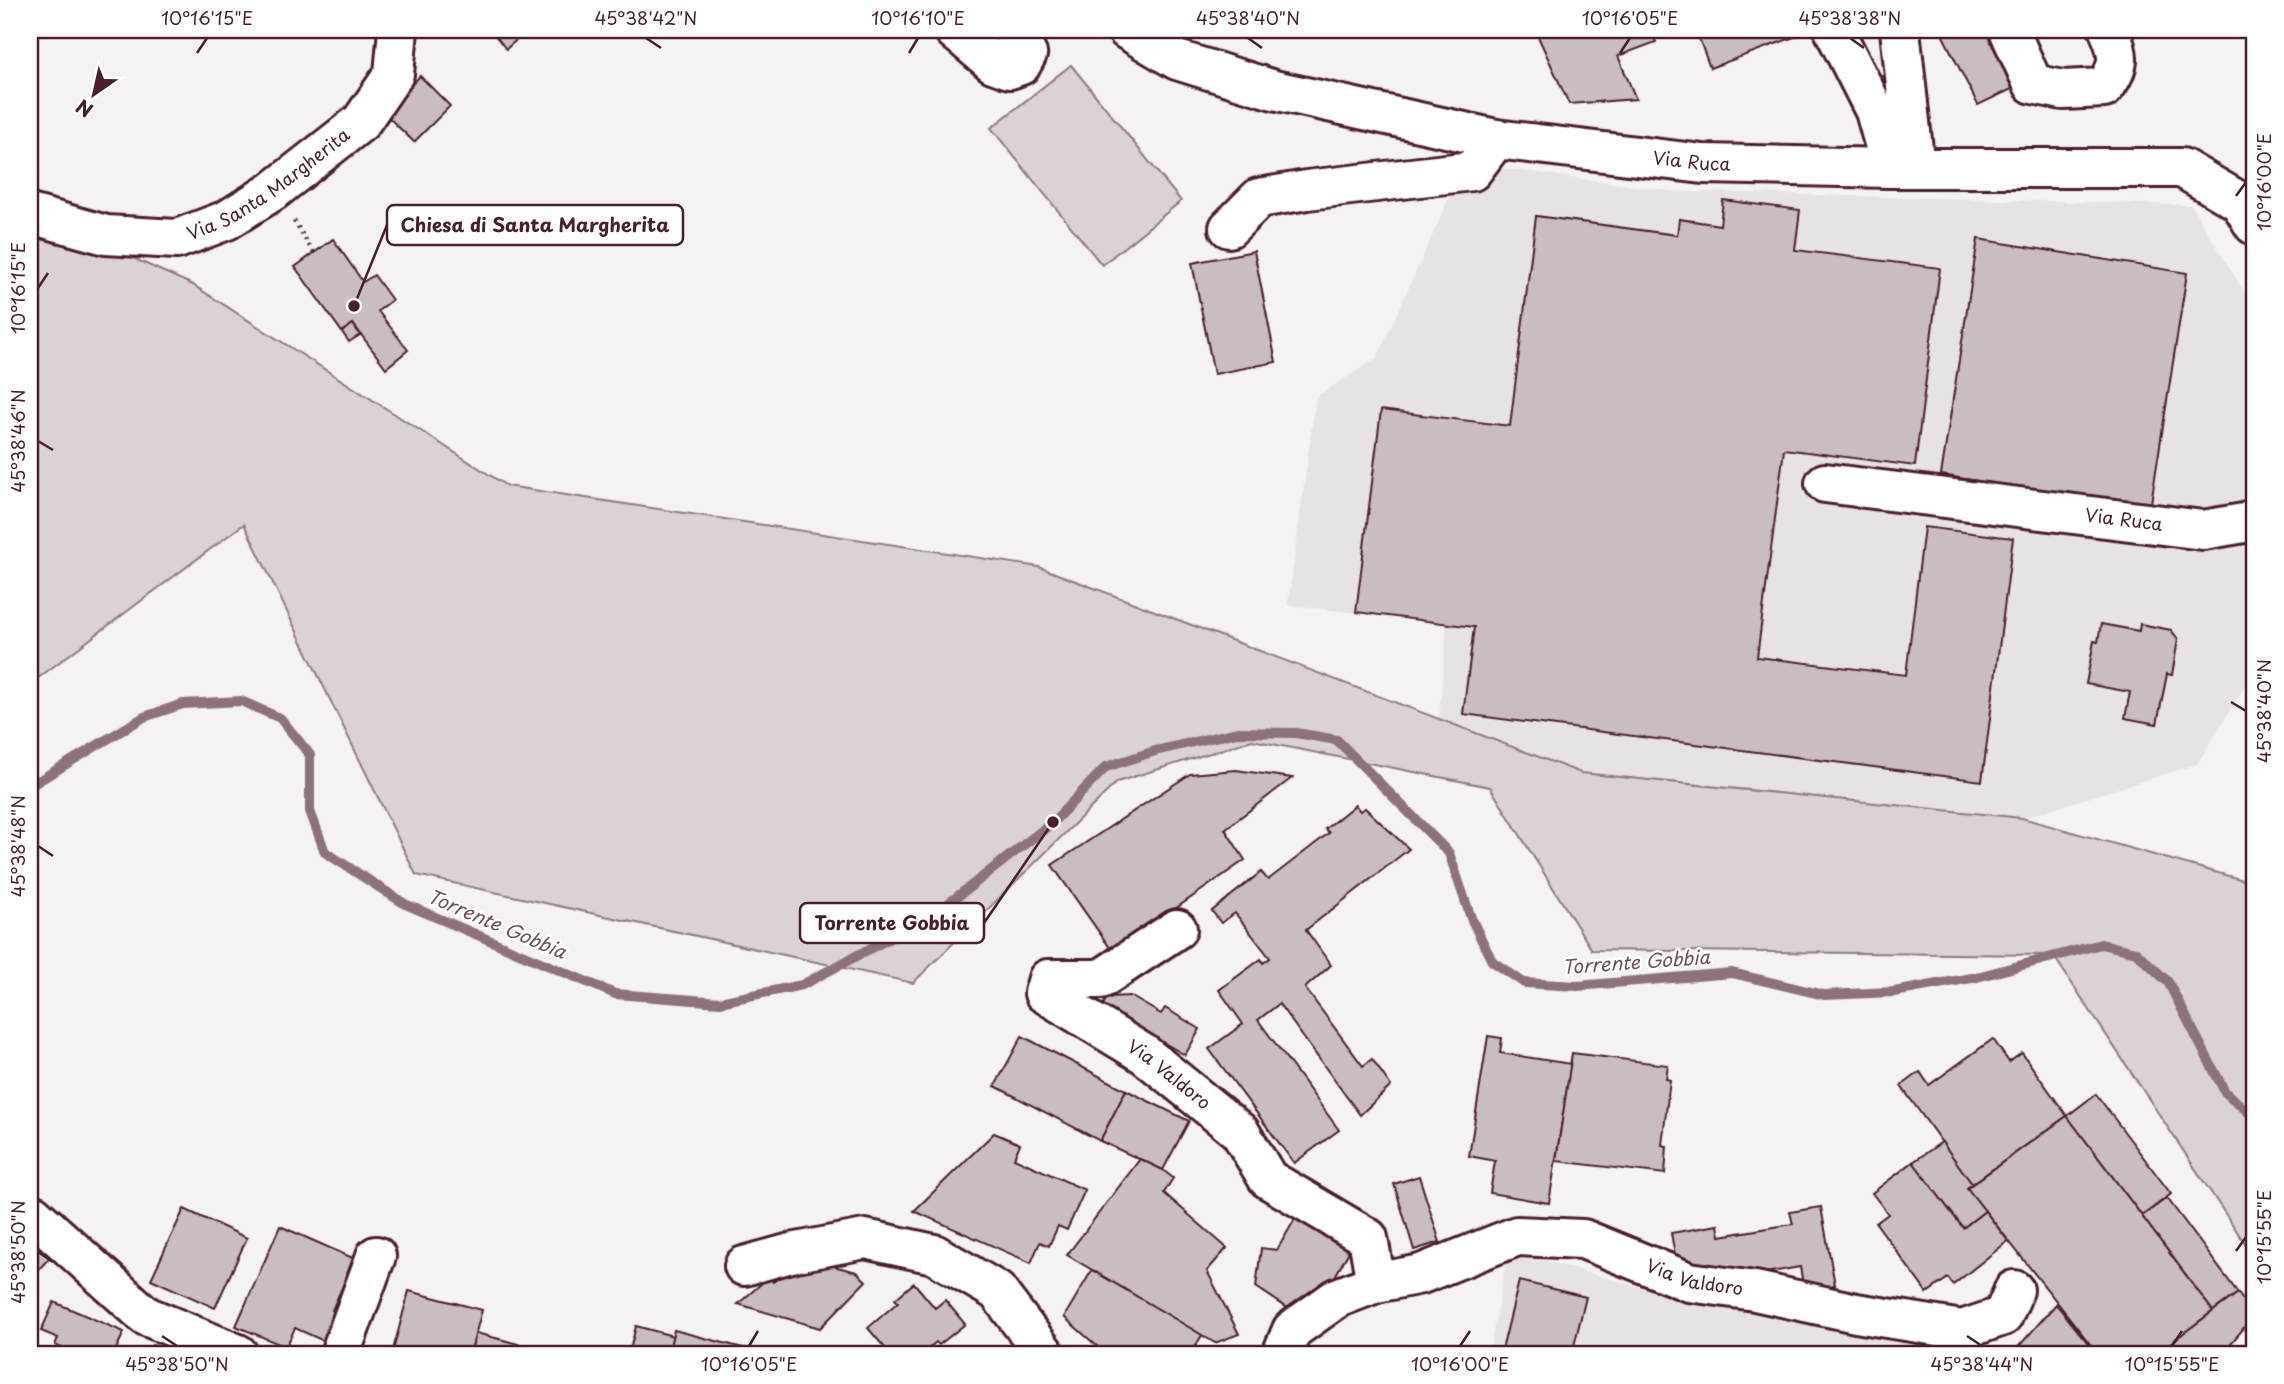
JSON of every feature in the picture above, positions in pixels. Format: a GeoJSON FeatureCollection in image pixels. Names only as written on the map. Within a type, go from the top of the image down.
{"type":"FeatureCollection","features":[{"type":"Feature","properties":{"kind":"street","name":"Via Santa Margherita"},"geometry":{"type":"LineString","coordinates":[[30,214],[106,235],[177,239],[227,220],[274,191],[360,122],[394,74],[397,30]]}},
{"type":"Feature","properties":{"kind":"street"},"geometry":{"type":"LineString","coordinates":[[963,35],[993,63],[1010,69],[1021,65],[1027,54],[1013,30]]}},
{"type":"Feature","properties":{"kind":"street","name":"Via Ruca"},"geometry":{"type":"LineString","coordinates":[[1126,30],[1177,60],[1274,90],[1496,139],[1703,164],[1903,168],[2182,168],[2240,202],[2254,225]]}},
{"type":"Feature","properties":{"kind":"street"},"geometry":{"type":"LineString","coordinates":[[1834,30],[1903,168]]}},
{"type":"Feature","properties":{"kind":"street"},"geometry":{"type":"LineString","coordinates":[[1900,30],[1903,168]]}},
{"type":"Feature","properties":{"kind":"street"},"geometry":{"type":"LineString","coordinates":[[2009,30],[2033,85],[2063,90],[2104,88],[2117,71],[2116,45],[2109,30]]}},
{"type":"Feature","properties":{"kind":"street"},"geometry":{"type":"LineString","coordinates":[[1229,228],[1259,198],[1472,170],[1496,139]]}},
{"type":"Feature","properties":{"kind":"street","name":"Via Ruca"},"geometry":{"type":"LineString","coordinates":[[1825,483],[2203,530],[2250,522],[2254,517]]}},
{"type":"Feature","properties":{"kind":"street","name":"Via Valdoro"},"geometry":{"type":"LineString","coordinates":[[1177,929],[1101,979],[1048,979],[1044,993],[1144,1054],[1240,1132],[1268,1179],[1368,1238],[1376,1283]]}},
{"type":"Feature","properties":{"kind":"street"},"geometry":{"type":"LineString","coordinates":[[34,1215],[146,1316],[238,1354]]}},
{"type":"Feature","properties":{"kind":"street","name":"Via Valdoro"},"geometry":{"type":"LineString","coordinates":[[1282,1354],[1292,1330],[1337,1298],[1376,1283],[1421,1274],[1517,1236],[1583,1239],[1689,1282],[1962,1331],[2003,1316],[2014,1290]]}},
{"type":"Feature","properties":{"kind":"street"},"geometry":{"type":"LineString","coordinates":[[744,1266],[791,1253],[865,1239],[934,1254],[997,1291],[1045,1354]]}},
{"type":"Feature","properties":{"kind":"street"},"geometry":{"type":"LineString","coordinates":[[340,1354],[376,1256]]}},
{"type":"Feature","properties":{"kind":"path"},"geometry":{"type":"LineString","coordinates":[[293,220],[314,253]]}},
{"type":"Feature","properties":{"kind":"shaded area"},"geometry":{"type":"Polygon","coordinates":[[[1071,65],[1181,201],[1102,265],[991,128],[1071,65]]]}},
{"type":"Feature","properties":{"kind":"shaded area"},"geometry":{"type":"Polygon","coordinates":[[[1465,163],[1671,191],[2191,205],[2254,308],[2254,671],[2197,764],[2022,818],[1581,773],[1439,720],[1447,623],[1288,605],[1316,397],[1377,358],[1465,163]]]}},
{"type":"Feature","properties":{"kind":"shaded area"},"geometry":{"type":"Polygon","coordinates":[[[30,212],[193,285],[507,486],[1039,567],[1581,773],[2022,818],[2254,883],[2254,1257],[2053,955],[1592,950],[1490,787],[1252,740],[1117,782],[913,983],[416,875],[244,524],[30,684],[30,212]]]}},
{"type":"Feature","properties":{"kind":"shaded area"},"geometry":{"type":"Polygon","coordinates":[[[1508,1251],[1695,1302],[1999,1354],[1489,1354],[1508,1251]]]}},
{"type":"Feature","properties":{"kind":"building"},"geometry":{"type":"Polygon","coordinates":[[[491,30],[528,30],[506,49],[491,30]]]}},
{"type":"Feature","properties":{"kind":"building"},"geometry":{"type":"Polygon","coordinates":[[[1535,30],[1651,30],[1656,42],[1618,56],[1636,99],[1569,104],[1535,30]]]}},
{"type":"Feature","properties":{"kind":"building"},"geometry":{"type":"Polygon","coordinates":[[[1696,30],[1798,30],[1800,35],[1710,68],[1696,30]]]}},
{"type":"Feature","properties":{"kind":"building"},"geometry":{"type":"Polygon","coordinates":[[[1940,30],[1985,30],[2014,88],[1978,105],[1940,30]]]}},
{"type":"Feature","properties":{"kind":"building"},"geometry":{"type":"Polygon","coordinates":[[[420,76],[450,106],[414,142],[384,113],[420,76]]]}},
{"type":"Feature","properties":{"kind":"building"},"geometry":{"type":"Polygon","coordinates":[[[1723,200],[1800,210],[1795,250],[1940,268],[1915,466],[1784,449],[1757,657],[1906,675],[1924,527],[2013,538],[1982,781],[1463,714],[1474,627],[1356,612],[1381,410],[1510,426],[1536,216],[1677,235],[1679,219],[1720,225],[1723,200]]]}},
{"type":"Feature","properties":{"kind":"building"},"geometry":{"type":"Polygon","coordinates":[[[333,239],[363,282],[374,275],[392,300],[378,311],[408,350],[386,368],[353,324],[342,332],[295,267],[333,239]]]}},
{"type":"Feature","properties":{"kind":"building"},"geometry":{"type":"Polygon","coordinates":[[[1978,239],[2187,273],[2150,509],[1941,475],[1978,239]]]}},
{"type":"Feature","properties":{"kind":"building"},"geometry":{"type":"Polygon","coordinates":[[[1254,251],[1276,362],[1214,374],[1192,263],[1254,251]]]}},
{"type":"Feature","properties":{"kind":"building"},"geometry":{"type":"Polygon","coordinates":[[[353,324],[360,335],[349,342],[342,332],[353,324]]]}},
{"type":"Feature","properties":{"kind":"building"},"geometry":{"type":"Polygon","coordinates":[[[2101,624],[2139,631],[2140,624],[2171,630],[2178,639],[2172,675],[2167,674],[2157,724],[2125,718],[2130,692],[2086,684],[2094,641],[2098,642],[2101,624]]]}},
{"type":"Feature","properties":{"kind":"building"},"geometry":{"type":"Polygon","coordinates":[[[1236,770],[1292,778],[1225,829],[1245,860],[1113,952],[1052,865],[1190,774],[1236,770]]]}},
{"type":"Feature","properties":{"kind":"building"},"geometry":{"type":"Polygon","coordinates":[[[1355,805],[1360,811],[1365,808],[1409,849],[1306,930],[1331,965],[1305,988],[1363,1066],[1372,1059],[1391,1086],[1360,1115],[1279,1004],[1258,1020],[1339,1130],[1294,1163],[1209,1049],[1243,1024],[1219,990],[1261,959],[1263,963],[1270,958],[1235,913],[1221,923],[1212,911],[1261,872],[1268,880],[1329,833],[1325,829],[1355,805]]]}},
{"type":"Feature","properties":{"kind":"building"},"geometry":{"type":"Polygon","coordinates":[[[1130,996],[1161,1014],[1165,1008],[1200,1029],[1185,1055],[1154,1037],[1152,1040],[1100,1009],[1108,997],[1130,996]]]}},
{"type":"Feature","properties":{"kind":"building"},"geometry":{"type":"Polygon","coordinates":[[[1022,1036],[1126,1090],[1100,1141],[995,1086],[1022,1036]]]}},
{"type":"Feature","properties":{"kind":"building"},"geometry":{"type":"Polygon","coordinates":[[[1488,1036],[1502,1038],[1500,1053],[1571,1064],[1549,1203],[1490,1193],[1495,1161],[1469,1156],[1488,1036]]]}},
{"type":"Feature","properties":{"kind":"building"},"geometry":{"type":"Polygon","coordinates":[[[1993,1039],[2009,1062],[2022,1053],[2067,1116],[1972,1184],[1901,1086],[1920,1072],[1929,1085],[1993,1039]]]}},
{"type":"Feature","properties":{"kind":"building"},"geometry":{"type":"Polygon","coordinates":[[[1572,1053],[1668,1065],[1666,1079],[1670,1080],[1662,1145],[1667,1146],[1665,1174],[1556,1161],[1572,1053]]]}},
{"type":"Feature","properties":{"kind":"building"},"geometry":{"type":"Polygon","coordinates":[[[1126,1090],[1189,1121],[1163,1170],[1100,1141],[1126,1090]]]}},
{"type":"Feature","properties":{"kind":"building"},"geometry":{"type":"Polygon","coordinates":[[[2096,1094],[2171,1194],[2142,1216],[2067,1116],[2096,1094]]]}},
{"type":"Feature","properties":{"kind":"building"},"geometry":{"type":"Polygon","coordinates":[[[2067,1116],[2213,1311],[2156,1354],[2098,1354],[1967,1188],[2067,1116]]]}},
{"type":"Feature","properties":{"kind":"building"},"geometry":{"type":"Polygon","coordinates":[[[994,1133],[1020,1144],[1014,1158],[1085,1190],[1067,1230],[1058,1226],[1049,1246],[1040,1242],[1031,1263],[914,1211],[994,1133]]]}},
{"type":"Feature","properties":{"kind":"building"},"geometry":{"type":"Polygon","coordinates":[[[1942,1142],[1972,1184],[1967,1188],[1985,1211],[1963,1228],[1913,1162],[1942,1142]]]}},
{"type":"Feature","properties":{"kind":"building"},"geometry":{"type":"Polygon","coordinates":[[[1140,1159],[1173,1178],[1164,1193],[1227,1248],[1207,1271],[1239,1334],[1215,1343],[1067,1255],[1140,1159]]]}},
{"type":"Feature","properties":{"kind":"building"},"geometry":{"type":"Polygon","coordinates":[[[1913,1162],[1963,1228],[1985,1211],[2008,1241],[1953,1285],[1948,1278],[1927,1293],[1876,1223],[1888,1214],[1872,1193],[1913,1162]]]}},
{"type":"Feature","properties":{"kind":"building"},"geometry":{"type":"Polygon","coordinates":[[[1419,1176],[1440,1242],[1414,1250],[1394,1184],[1419,1176]]]}},
{"type":"Feature","properties":{"kind":"building"},"geometry":{"type":"Polygon","coordinates":[[[2167,1198],[2238,1293],[2213,1311],[2142,1216],[2167,1198]]]}},
{"type":"Feature","properties":{"kind":"building"},"geometry":{"type":"Polygon","coordinates":[[[1821,1207],[1835,1285],[1804,1290],[1800,1267],[1725,1280],[1710,1276],[1708,1263],[1685,1266],[1676,1261],[1671,1233],[1718,1225],[1720,1236],[1793,1224],[1790,1212],[1821,1207]]]}},
{"type":"Feature","properties":{"kind":"building"},"geometry":{"type":"Polygon","coordinates":[[[184,1209],[247,1238],[215,1308],[151,1279],[184,1209]]]}},
{"type":"Feature","properties":{"kind":"building"},"geometry":{"type":"Polygon","coordinates":[[[1299,1212],[1352,1246],[1333,1280],[1289,1309],[1256,1287],[1261,1248],[1277,1250],[1299,1212]]]}},
{"type":"Feature","properties":{"kind":"building"},"geometry":{"type":"Polygon","coordinates":[[[280,1226],[355,1259],[332,1310],[339,1312],[326,1342],[295,1328],[286,1347],[236,1326],[280,1226]]]}},
{"type":"Feature","properties":{"kind":"building"},"geometry":{"type":"Polygon","coordinates":[[[30,1239],[50,1257],[30,1279],[30,1239]]]}},
{"type":"Feature","properties":{"kind":"building"},"geometry":{"type":"Polygon","coordinates":[[[825,1264],[857,1272],[866,1281],[820,1328],[738,1304],[770,1276],[773,1282],[791,1269],[825,1264]]]}},
{"type":"Feature","properties":{"kind":"building"},"geometry":{"type":"Polygon","coordinates":[[[1092,1270],[1202,1335],[1191,1354],[1110,1354],[1098,1347],[1064,1317],[1092,1270]]]}},
{"type":"Feature","properties":{"kind":"building"},"geometry":{"type":"Polygon","coordinates":[[[1519,1281],[1586,1297],[1572,1354],[1501,1354],[1519,1281]]]}},
{"type":"Feature","properties":{"kind":"building"},"geometry":{"type":"Polygon","coordinates":[[[914,1283],[935,1308],[945,1300],[965,1324],[939,1345],[936,1342],[922,1354],[899,1354],[896,1351],[890,1354],[868,1328],[898,1302],[895,1299],[914,1283]]]}},
{"type":"Feature","properties":{"kind":"building"},"geometry":{"type":"Polygon","coordinates":[[[409,1291],[482,1310],[470,1354],[392,1354],[409,1291]]]}},
{"type":"Feature","properties":{"kind":"building"},"geometry":{"type":"Polygon","coordinates":[[[2238,1293],[2254,1316],[2222,1354],[2158,1352],[2238,1293]]]}},
{"type":"Feature","properties":{"kind":"building"},"geometry":{"type":"Polygon","coordinates":[[[54,1302],[124,1332],[114,1354],[75,1354],[55,1345],[58,1338],[41,1331],[54,1302]]]}},
{"type":"Feature","properties":{"kind":"building"},"geometry":{"type":"Polygon","coordinates":[[[2056,1304],[2097,1354],[2012,1354],[2056,1304]]]}},
{"type":"Feature","properties":{"kind":"building"},"geometry":{"type":"Polygon","coordinates":[[[636,1326],[673,1336],[668,1354],[629,1354],[636,1326]]]}},
{"type":"Feature","properties":{"kind":"building"},"geometry":{"type":"Polygon","coordinates":[[[674,1330],[758,1352],[668,1354],[674,1330]]]}},
{"type":"Feature","properties":{"kind":"building"},"geometry":{"type":"Polygon","coordinates":[[[476,1333],[557,1354],[470,1354],[476,1333]]]}},
{"type":"Feature","properties":{"kind":"building"},"geometry":{"type":"Polygon","coordinates":[[[152,1345],[174,1354],[148,1354],[152,1345]]]}},
{"type":"Feature","properties":{"kind":"building"},"geometry":{"type":"Polygon","coordinates":[[[1007,1347],[1012,1354],[996,1354],[1007,1347]]]}},
{"type":"Feature","properties":{"kind":"waterway","name":"Torrente Gobbia"},"geometry":{"type":"LineString","coordinates":[[30,786],[144,717],[183,704],[241,701],[280,718],[310,755],[310,811],[325,852],[405,904],[615,994],[720,1002],[802,985],[935,914],[1053,822],[1106,767],[1155,751],[1237,732],[1296,733],[1337,740],[1449,853],[1471,918],[1492,961],[1524,983],[1577,986],[1732,973],[1824,995],[1894,992],[1977,977],[2101,944],[2136,952],[2168,982],[2225,1092],[2254,1117]]}},
{"type":"Feature","properties":{"kind":"place","name":"Chiesa di Santa Margherita"},"geometry":{"type":"Point","coordinates":[354,306]}},
{"type":"Feature","properties":{"kind":"place","name":"Torrente Gobbia"},"geometry":{"type":"Point","coordinates":[1053,822]}}]}
